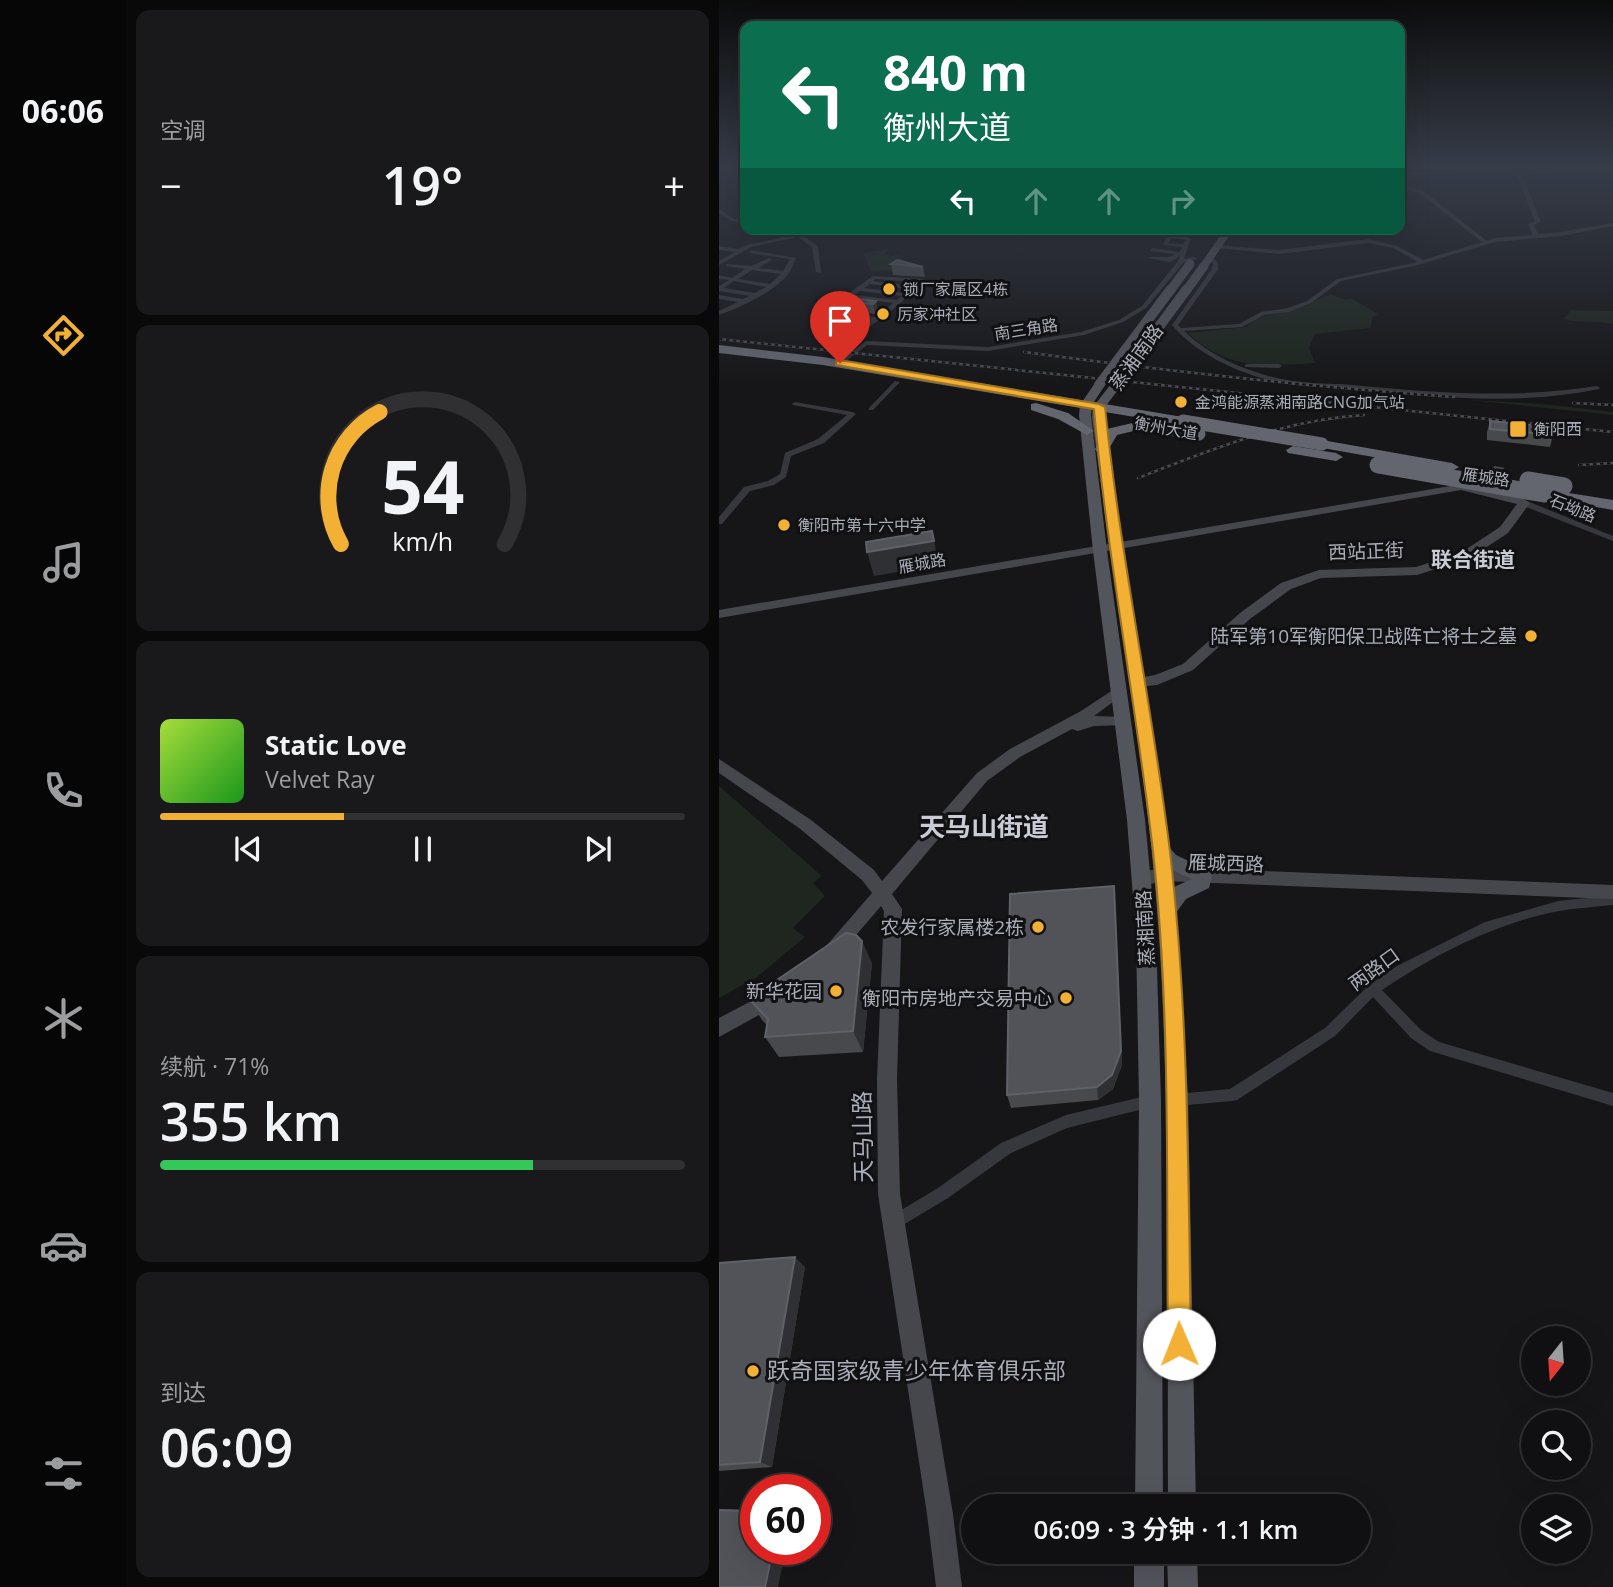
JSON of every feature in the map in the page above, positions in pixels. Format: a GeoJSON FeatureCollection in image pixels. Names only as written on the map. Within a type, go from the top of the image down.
{"type":"FeatureCollection","features":[{"type":"Feature","properties":{"kind":"highway","name":"衡州大道"},"geometry":{"type":"LineString","coordinates":[[719,349],[840,363],[979,387],[1063,416],[1088,413]]}},
{"type":"Feature","properties":{"kind":"highway","name":"衡州大道"},"geometry":{"type":"LineString","coordinates":[[719,358],[813,368],[1009,397],[1088,413],[1183,421],[1613,494]]}},
{"type":"Feature","properties":{"kind":"highway"},"geometry":{"type":"LineString","coordinates":[[979,387],[1077,394],[1107,386],[1124,405],[1147,420]]}},
{"type":"Feature","properties":{"kind":"highway"},"geometry":{"type":"LineString","coordinates":[[1054,394],[1088,413]]}},
{"type":"Feature","properties":{"kind":"highway"},"geometry":{"type":"LineString","coordinates":[[1102,449],[1103,440],[1109,433],[1147,420]]}},
{"type":"Feature","properties":{"kind":"highway","name":"衡州大道"},"geometry":{"type":"LineString","coordinates":[[1147,420],[1163,428],[1613,505]]}},
{"type":"Feature","properties":{"kind":"main road","name":"蒸湘南路"},"geometry":{"type":"LineString","coordinates":[[1194,258],[1218,246],[1223,239]]}},
{"type":"Feature","properties":{"kind":"main road","name":"蒸湘南路"},"geometry":{"type":"LineString","coordinates":[[1182,1494],[1176,1100],[1161,851],[1128,687],[1088,413],[1202,249]]}},
{"type":"Feature","properties":{"kind":"main road","name":"蒸湘南路"},"geometry":{"type":"LineString","coordinates":[[1088,413],[1102,449],[1108,549]]}},
{"type":"Feature","properties":{"kind":"main road","name":"蒸湘南路"},"geometry":{"type":"LineString","coordinates":[[1128,687],[1123,721],[1146,935],[1150,1101],[1149,1494]]}},
{"type":"Feature","properties":{"kind":"main road"},"geometry":{"type":"LineString","coordinates":[[1161,851],[1169,860],[1203,879]]}},
{"type":"Feature","properties":{"kind":"main road"},"geometry":{"type":"LineString","coordinates":[[1166,912],[1179,892],[1203,879]]}},
{"type":"Feature","properties":{"kind":"main road"},"geometry":{"type":"LineString","coordinates":[[1149,1564],[1149,1587]]}},
{"type":"Feature","properties":{"kind":"main road"},"geometry":{"type":"LineString","coordinates":[[1182,1564],[1183,1587]]}},
{"type":"Feature","properties":{"kind":"street"},"geometry":{"type":"LineString","coordinates":[[719,263],[739,256],[761,242],[777,239]]}},
{"type":"Feature","properties":{"kind":"street"},"geometry":{"type":"LineString","coordinates":[[805,239],[815,246],[819,272]]}},
{"type":"Feature","properties":{"kind":"street"},"geometry":{"type":"LineString","coordinates":[[1481,239],[1485,242]]}},
{"type":"Feature","properties":{"kind":"street"},"geometry":{"type":"LineString","coordinates":[[1126,318],[1135,322],[1177,327],[1240,326],[1263,313],[1289,310],[1309,302],[1339,280],[1421,261],[1485,242],[1506,239]]}},
{"type":"Feature","properties":{"kind":"street"},"geometry":{"type":"LineString","coordinates":[[1218,246],[1279,252],[1368,242],[1395,247],[1421,261]]}},
{"type":"Feature","properties":{"kind":"street"},"geometry":{"type":"LineString","coordinates":[[719,248],[788,270]]}},
{"type":"Feature","properties":{"kind":"street"},"geometry":{"type":"LineString","coordinates":[[1152,250],[1194,258]]}},
{"type":"Feature","properties":{"kind":"street"},"geometry":{"type":"LineString","coordinates":[[721,311],[774,284],[788,270],[793,258],[751,252]]}},
{"type":"Feature","properties":{"kind":"street"},"geometry":{"type":"LineString","coordinates":[[1150,258],[1194,258]]}},
{"type":"Feature","properties":{"kind":"street"},"geometry":{"type":"LineString","coordinates":[[1177,327],[1194,258]]}},
{"type":"Feature","properties":{"kind":"street","name":"南三角路"},"geometry":{"type":"LineString","coordinates":[[840,363],[866,343],[988,349],[1082,334],[1126,318],[1144,307],[1194,258]]}},
{"type":"Feature","properties":{"kind":"street"},"geometry":{"type":"LineString","coordinates":[[721,286],[767,262]]}},
{"type":"Feature","properties":{"kind":"street"},"geometry":{"type":"LineString","coordinates":[[728,265],[743,274]]}},
{"type":"Feature","properties":{"kind":"street"},"geometry":{"type":"LineString","coordinates":[[719,270],[774,284]]}},
{"type":"Feature","properties":{"kind":"street"},"geometry":{"type":"LineString","coordinates":[[719,277],[788,270]]}},
{"type":"Feature","properties":{"kind":"street"},"geometry":{"type":"LineString","coordinates":[[818,320],[875,276],[886,275],[923,281],[863,328],[859,341]]}},
{"type":"Feature","properties":{"kind":"street"},"geometry":{"type":"LineString","coordinates":[[868,282],[915,288]]}},
{"type":"Feature","properties":{"kind":"street"},"geometry":{"type":"LineString","coordinates":[[721,286],[757,293]]}},
{"type":"Feature","properties":{"kind":"street"},"geometry":{"type":"LineString","coordinates":[[860,289],[907,295]]}},
{"type":"Feature","properties":{"kind":"street"},"geometry":{"type":"LineString","coordinates":[[851,296],[899,302]]}},
{"type":"Feature","properties":{"kind":"street"},"geometry":{"type":"LineString","coordinates":[[719,299],[740,302]]}},
{"type":"Feature","properties":{"kind":"street"},"geometry":{"type":"LineString","coordinates":[[843,303],[890,309]]}},
{"type":"Feature","properties":{"kind":"street"},"geometry":{"type":"LineString","coordinates":[[825,313],[877,319]]}},
{"type":"Feature","properties":{"kind":"street"},"geometry":{"type":"LineString","coordinates":[[1177,327],[1208,353],[1273,379],[1434,394],[1536,397],[1597,388]]}},
{"type":"Feature","properties":{"kind":"street"},"geometry":{"type":"LineString","coordinates":[[1236,365],[1279,366]]}},
{"type":"Feature","properties":{"kind":"street"},"geometry":{"type":"LineString","coordinates":[[871,409],[897,382]]}},
{"type":"Feature","properties":{"kind":"street"},"geometry":{"type":"LineString","coordinates":[[719,522],[747,489],[771,483],[783,475],[788,456],[793,451],[822,441],[853,414],[795,404]]}},
{"type":"Feature","properties":{"kind":"street"},"geometry":{"type":"LineString","coordinates":[[1464,488],[1499,468]]}},
{"type":"Feature","properties":{"kind":"street","name":"雁城路"},"geometry":{"type":"LineString","coordinates":[[719,615],[1464,488],[1517,499],[1524,503]]}},
{"type":"Feature","properties":{"kind":"street","name":"石坳路"},"geometry":{"type":"LineString","coordinates":[[1524,503],[1613,539]]}},
{"type":"Feature","properties":{"kind":"street","name":"西站正街"},"geometry":{"type":"LineString","coordinates":[[881,899],[982,777],[1001,760],[1091,713],[1128,687],[1157,680],[1187,667],[1245,616],[1286,586],[1319,574],[1417,570],[1466,555],[1504,530],[1524,503]]}},
{"type":"Feature","properties":{"kind":"street"},"geometry":{"type":"LineString","coordinates":[[823,961],[836,954],[986,780],[1004,764],[1071,727],[1093,721],[1123,721]]}},
{"type":"Feature","properties":{"kind":"street","name":"天马山路"},"geometry":{"type":"LineString","coordinates":[[719,765],[805,824],[868,875],[887,912],[888,947],[880,1080],[880,1197],[931,1519],[939,1587]]}},
{"type":"Feature","properties":{"kind":"street","name":"天马山路"},"geometry":{"type":"LineString","coordinates":[[719,772],[800,828],[893,909],[887,1079],[889,1194],[941,1514],[949,1587]]}},
{"type":"Feature","properties":{"kind":"street","name":"雁城西路"},"geometry":{"type":"LineString","coordinates":[[1142,879],[1613,892]]}},
{"type":"Feature","properties":{"kind":"street","name":"雁城西路"},"geometry":{"type":"LineString","coordinates":[[1203,879],[1613,899]]}},
{"type":"Feature","properties":{"kind":"street","name":"两路口"},"geometry":{"type":"LineString","coordinates":[[1176,1100],[1232,1095],[1330,1032],[1373,989],[1401,970],[1489,926],[1558,906],[1613,899]]}},
{"type":"Feature","properties":{"kind":"street"},"geometry":{"type":"LineString","coordinates":[[719,1030],[767,1006],[788,988]]}},
{"type":"Feature","properties":{"kind":"street"},"geometry":{"type":"LineString","coordinates":[[1373,989],[1416,1034],[1435,1047],[1613,1100]]}},
{"type":"Feature","properties":{"kind":"street"},"geometry":{"type":"LineString","coordinates":[[893,1223],[944,1193],[1006,1148],[1066,1122],[1150,1101]]}},
{"type":"Feature","properties":{"kind":"shaded area"},"geometry":{"type":"Polygon","coordinates":[[[889,249],[886,253],[891,256],[898,255],[908,265],[897,270],[871,271],[863,253],[889,249]]]}},
{"type":"Feature","properties":{"kind":"shaded area"},"geometry":{"type":"Polygon","coordinates":[[[1331,294],[1346,300],[1351,298],[1378,314],[1373,317],[1370,328],[1315,334],[1309,348],[1315,363],[1263,365],[1232,360],[1217,354],[1188,333],[1246,327],[1258,317],[1291,311],[1331,294]]]}},
{"type":"Feature","properties":{"kind":"shaded area"},"geometry":{"type":"Polygon","coordinates":[[[1571,310],[1613,311],[1613,324],[1564,319],[1571,310]]]}},
{"type":"Feature","properties":{"kind":"shaded area"},"geometry":{"type":"Polygon","coordinates":[[[1470,400],[1543,404],[1613,412],[1613,415],[1470,400]]]}},
{"type":"Feature","properties":{"kind":"shaded area"},"geometry":{"type":"Polygon","coordinates":[[[719,786],[822,876],[813,883],[825,896],[793,928],[805,937],[757,977],[719,998],[719,786]]]}},
{"type":"Feature","properties":{"kind":"building"},"geometry":{"type":"Polygon","coordinates":[[[897,260],[923,267],[891,264],[897,260]]]}},
{"type":"Feature","properties":{"kind":"building"},"geometry":{"type":"Polygon","coordinates":[[[841,297],[876,301],[873,304],[838,300],[841,297]]]}},
{"type":"Feature","properties":{"kind":"building"},"geometry":{"type":"Polygon","coordinates":[[[1490,421],[1553,427],[1553,435],[1490,429],[1490,421]]]}},
{"type":"Feature","properties":{"kind":"building"},"geometry":{"type":"Polygon","coordinates":[[[932,531],[934,541],[867,552],[866,542],[932,531]]]}},
{"type":"Feature","properties":{"kind":"building","name":"衡阳市房地产交易中心"},"geometry":{"type":"Polygon","coordinates":[[[1114,886],[1121,1051],[1112,1075],[1097,1087],[1007,1095],[1010,894],[1114,886]]]}},
{"type":"Feature","properties":{"kind":"building"},"geometry":{"type":"Polygon","coordinates":[[[846,933],[856,935],[862,941],[853,1031],[765,1037],[768,1019],[749,999],[846,933]]]}},
{"type":"Feature","properties":{"kind":"building","name":"跃奇国家级青少年体育俱乐部"},"geometry":{"type":"Polygon","coordinates":[[[795,1257],[760,1462],[719,1465],[719,1263],[795,1257]]]}},
{"type":"Feature","properties":{"kind":"building"},"geometry":{"type":"Polygon","coordinates":[[[719,1510],[740,1511],[740,1565],[770,1565],[765,1587],[719,1587],[719,1510]]]}},
{"type":"Feature","properties":{"kind":"railway"},"geometry":{"type":"LineString","coordinates":[[719,339],[1613,432]]}},
{"type":"Feature","properties":{"kind":"railway"},"geometry":{"type":"LineString","coordinates":[[1024,352],[1239,378],[1454,397]]}},
{"type":"Feature","properties":{"kind":"railway"},"geometry":{"type":"LineString","coordinates":[[1573,403],[1613,405]]}},
{"type":"Feature","properties":{"kind":"railway"},"geometry":{"type":"LineString","coordinates":[[1138,478],[1277,429],[1364,415]]}},
{"type":"Feature","properties":{"kind":"railway"},"geometry":{"type":"LineString","coordinates":[[1579,465],[1613,463]]}},
{"type":"Feature","properties":{"kind":"place","name":"锁厂家属区4栋"},"geometry":{"type":"Point","coordinates":[889,289]}},
{"type":"Feature","properties":{"kind":"place","name":"厉家冲社区"},"geometry":{"type":"Point","coordinates":[883,314]}},
{"type":"Feature","properties":{"kind":"place","name":"金鸿能源蒸湘南路CNG加气站"},"geometry":{"type":"Point","coordinates":[1181,402]}},
{"type":"Feature","properties":{"kind":"place","name":"衡阳西"},"geometry":{"type":"Point","coordinates":[1518,429]}},
{"type":"Feature","properties":{"kind":"place","name":"衡阳市第十六中学"},"geometry":{"type":"Point","coordinates":[784,525]}},
{"type":"Feature","properties":{"kind":"place","name":"陆军第10军衡阳保卫战阵亡将士之墓"},"geometry":{"type":"Point","coordinates":[1531,636]}},
{"type":"Feature","properties":{"kind":"place","name":"农发行家属楼2栋"},"geometry":{"type":"Point","coordinates":[1038,927]}},
{"type":"Feature","properties":{"kind":"place","name":"新华花园"},"geometry":{"type":"Point","coordinates":[836,991]}},
{"type":"Feature","properties":{"kind":"place","name":"衡阳市房地产交易中心"},"geometry":{"type":"Point","coordinates":[1066,998]}},
{"type":"Feature","properties":{"kind":"place","name":"跃奇国家级青少年体育俱乐部"},"geometry":{"type":"Point","coordinates":[753,1371]}},
{"type":"Feature","properties":{"kind":"district","name":"联合街道"},"geometry":{"type":"Point","coordinates":[1473,560]}},
{"type":"Feature","properties":{"kind":"district","name":"天马山街道"},"geometry":{"type":"Point","coordinates":[984,827]}},
{"type":"Feature","properties":{"kind":"route"},"geometry":{"type":"LineString","coordinates":[[840,363],[1099,407],[1098,417],[1116,546],[1161,851],[1176,1100],[1179,1344]]}}]}
